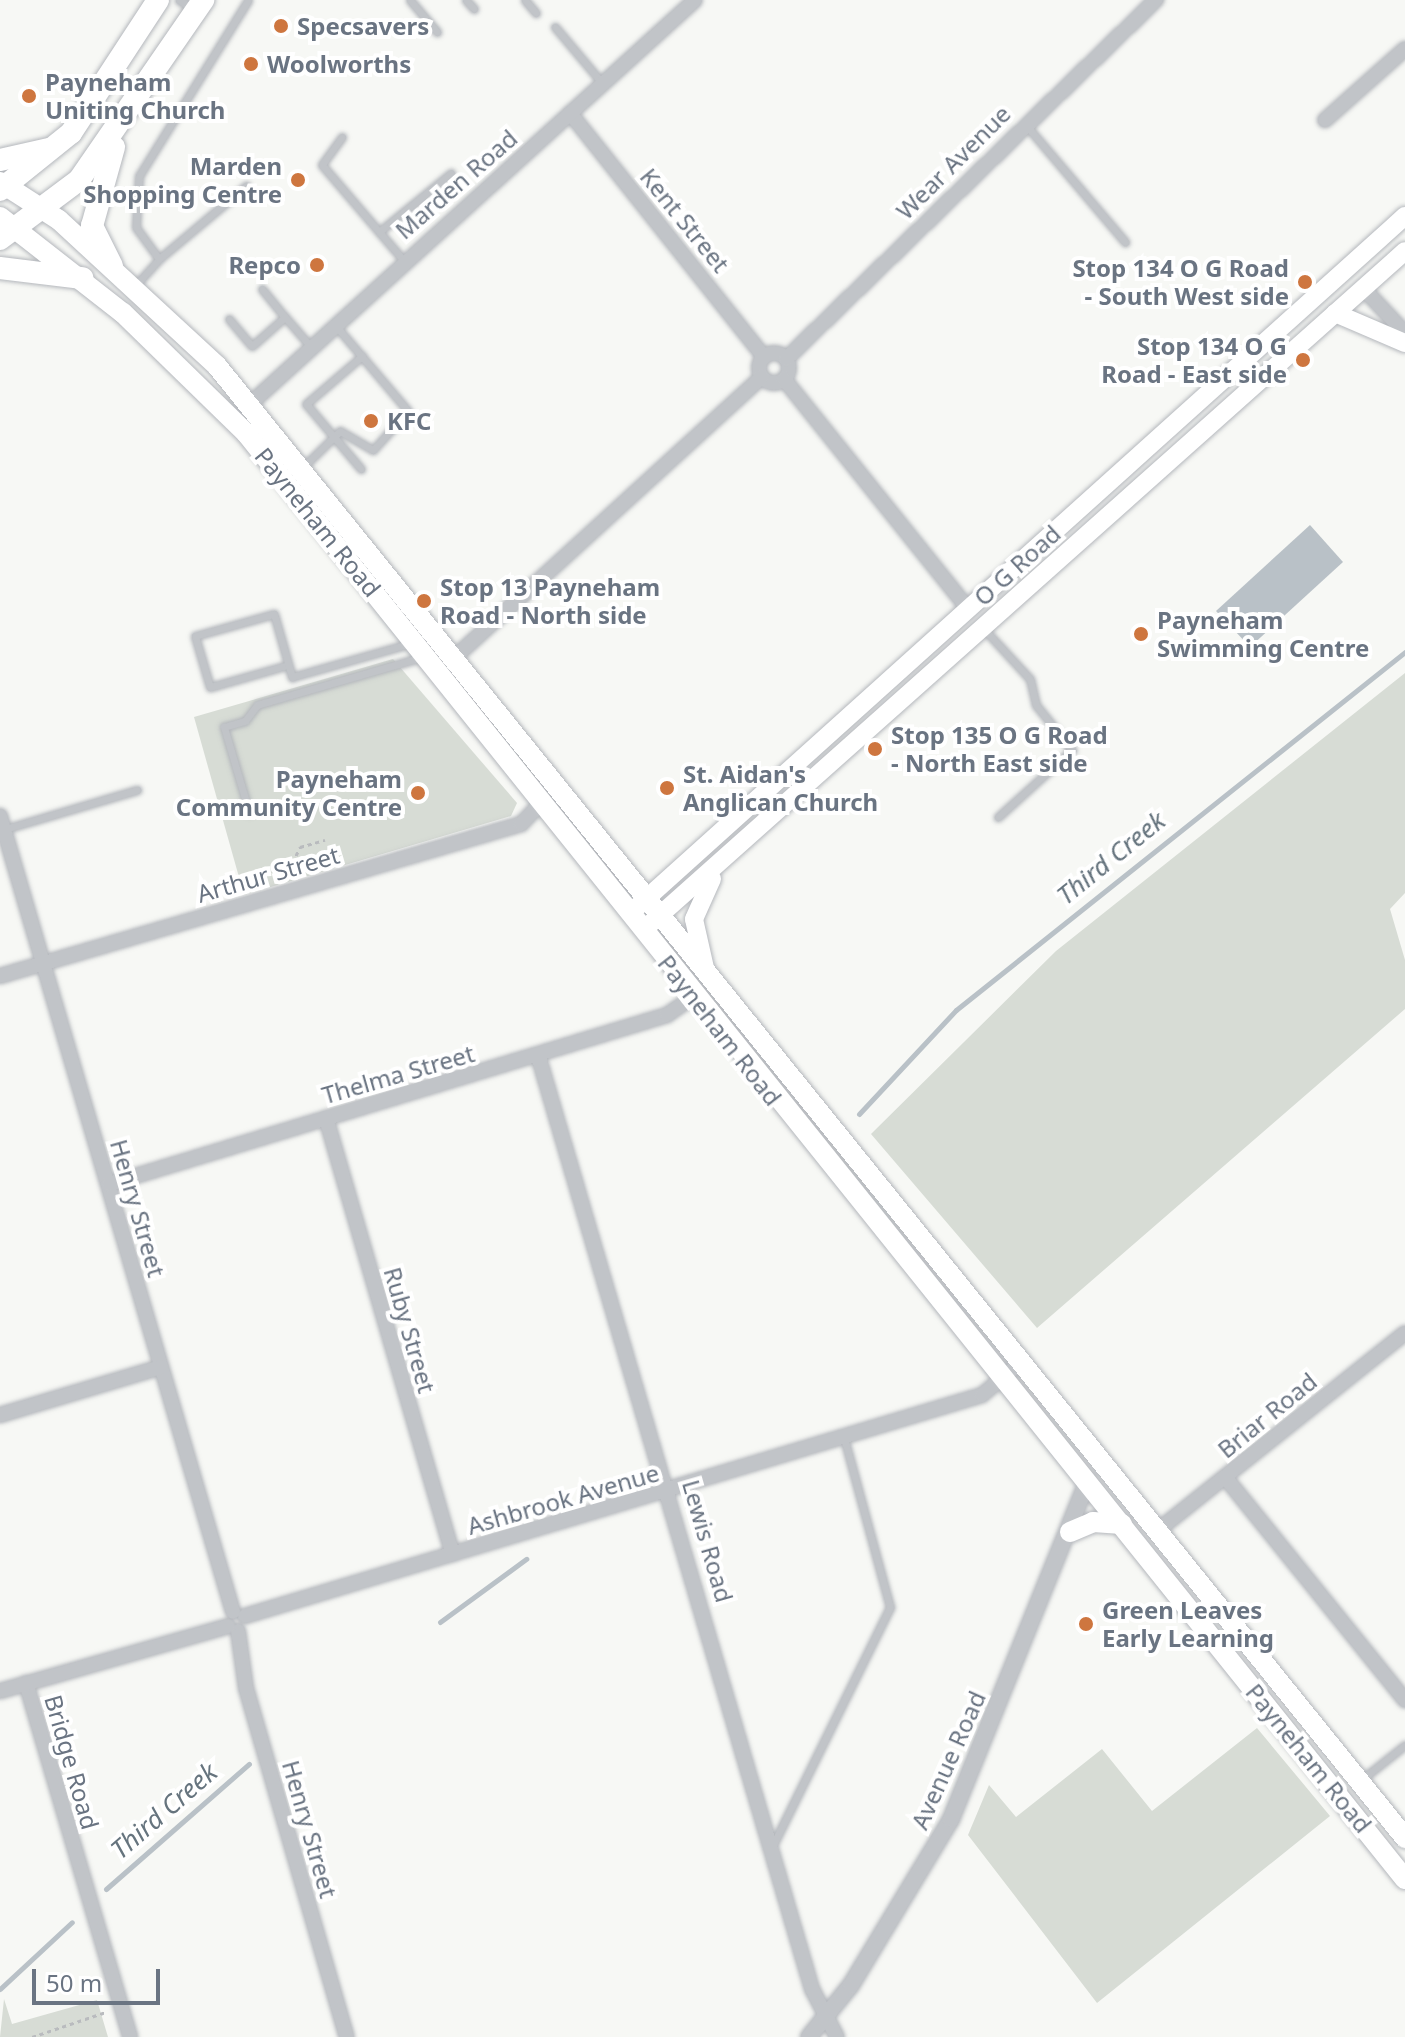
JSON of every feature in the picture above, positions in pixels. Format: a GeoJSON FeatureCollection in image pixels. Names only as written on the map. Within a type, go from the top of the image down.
{"type":"FeatureCollection","features":[{"type":"Feature","properties":{"kind":"highway"},"geometry":{"type":"LineString","coordinates":[[2,186],[59,145],[158,0]]}},
{"type":"Feature","properties":{"kind":"highway"},"geometry":{"type":"LineString","coordinates":[[5,228],[44,209],[79,180],[127,117],[193,4]]}},
{"type":"Feature","properties":{"kind":"highway"},"geometry":{"type":"LineString","coordinates":[[112,266],[92,226],[127,117]]}},
{"type":"Feature","properties":{"kind":"highway"},"geometry":{"type":"LineString","coordinates":[[0,160],[59,145]]}},
{"type":"Feature","properties":{"kind":"highway"},"geometry":{"type":"LineString","coordinates":[[0,268],[82,278]]}},
{"type":"Feature","properties":{"kind":"main road","name":"Payneham Road"},"geometry":{"type":"LineString","coordinates":[[2,186],[44,209],[112,266],[249,405],[1405,1838]]}},
{"type":"Feature","properties":{"kind":"main road","name":"O G Road"},"geometry":{"type":"LineString","coordinates":[[635,922],[646,900],[1405,216]]}},
{"type":"Feature","properties":{"kind":"main road","name":"Payneham Road"},"geometry":{"type":"LineString","coordinates":[[5,228],[82,278],[246,433],[694,996],[1088,1480],[1405,1879]]}},
{"type":"Feature","properties":{"kind":"main road","name":"O G Road"},"geometry":{"type":"LineString","coordinates":[[635,922],[660,916],[722,864],[1405,251]]}},
{"type":"Feature","properties":{"kind":"main road"},"geometry":{"type":"LineString","coordinates":[[1346,270],[1363,288]]}},
{"type":"Feature","properties":{"kind":"main road"},"geometry":{"type":"LineString","coordinates":[[1335,313],[1405,343]]}},
{"type":"Feature","properties":{"kind":"main road"},"geometry":{"type":"LineString","coordinates":[[968,609],[984,629]]}},
{"type":"Feature","properties":{"kind":"main road"},"geometry":{"type":"LineString","coordinates":[[709,978],[694,919],[722,864]]}},
{"type":"Feature","properties":{"kind":"main road"},"geometry":{"type":"LineString","coordinates":[[1073,1428],[1086,1453],[1088,1480],[1123,1490]]}},
{"type":"Feature","properties":{"kind":"main road"},"geometry":{"type":"LineString","coordinates":[[1070,1532],[1093,1522],[1122,1524]]}},
{"type":"Feature","properties":{"kind":"main road"},"geometry":{"type":"LineString","coordinates":[[1195,1579],[1213,1608],[1205,1628]]}},
{"type":"Feature","properties":{"kind":"street","name":"Marden Road"},"geometry":{"type":"LineString","coordinates":[[249,405],[403,260],[695,0]]}},
{"type":"Feature","properties":{"kind":"street","name":"Wear Avenue"},"geometry":{"type":"LineString","coordinates":[[786,359],[1147,3]]}},
{"type":"Feature","properties":{"kind":"street"},"geometry":{"type":"LineString","coordinates":[[1325,120],[1405,49]]}},
{"type":"Feature","properties":{"kind":"street","name":"Kent Street"},"geometry":{"type":"LineString","coordinates":[[570,113],[764,357]]}},
{"type":"Feature","properties":{"kind":"street"},"geometry":{"type":"LineString","coordinates":[[1363,288],[1405,333]]}},
{"type":"Feature","properties":{"kind":"street"},"geometry":{"type":"LineString","coordinates":[[454,658],[762,377],[764,357],[786,359],[784,379],[968,609]]}},
{"type":"Feature","properties":{"kind":"street"},"geometry":{"type":"LineString","coordinates":[[762,377],[784,379]]}},
{"type":"Feature","properties":{"kind":"street","name":"Arthur Street"},"geometry":{"type":"LineString","coordinates":[[0,976],[521,824],[541,803]]}},
{"type":"Feature","properties":{"kind":"street","name":"Henry Street"},"geometry":{"type":"LineString","coordinates":[[2,823],[236,1621],[246,1688],[347,2037]]}},
{"type":"Feature","properties":{"kind":"street","name":"Thelma Street"},"geometry":{"type":"LineString","coordinates":[[109,1184],[667,1015],[694,996]]}},
{"type":"Feature","properties":{"kind":"street","name":"Lewis Road"},"geometry":{"type":"LineString","coordinates":[[538,1055],[671,1490],[773,1845],[827,2018],[837,2037]]}},
{"type":"Feature","properties":{"kind":"street","name":"Ruby Street"},"geometry":{"type":"LineString","coordinates":[[326,1118],[453,1554]]}},
{"type":"Feature","properties":{"kind":"street","name":"Briar Road"},"geometry":{"type":"LineString","coordinates":[[1157,1531],[1405,1333]]}},
{"type":"Feature","properties":{"kind":"street","name":"Ashbrook Avenue"},"geometry":{"type":"LineString","coordinates":[[0,1691],[982,1395],[1020,1363]]}},
{"type":"Feature","properties":{"kind":"street"},"geometry":{"type":"LineString","coordinates":[[0,1415],[161,1367]]}},
{"type":"Feature","properties":{"kind":"street"},"geometry":{"type":"LineString","coordinates":[[1225,1477],[1405,1700]]}},
{"type":"Feature","properties":{"kind":"street","name":"Avenue Road"},"geometry":{"type":"LineString","coordinates":[[809,2037],[827,2018],[951,1819],[1070,1532],[1088,1480]]}},
{"type":"Feature","properties":{"kind":"street","name":"Bridge Road"},"geometry":{"type":"LineString","coordinates":[[26,1683],[130,2037]]}},
{"type":"Feature","properties":{"kind":"lane"},"geometry":{"type":"LineString","coordinates":[[159,259],[136,227],[139,176],[248,0]]}},
{"type":"Feature","properties":{"kind":"lane"},"geometry":{"type":"LineString","coordinates":[[410,0],[437,32]]}},
{"type":"Feature","properties":{"kind":"lane"},"geometry":{"type":"LineString","coordinates":[[466,0],[474,9]]}},
{"type":"Feature","properties":{"kind":"lane"},"geometry":{"type":"LineString","coordinates":[[525,0],[536,13]]}},
{"type":"Feature","properties":{"kind":"lane"},"geometry":{"type":"LineString","coordinates":[[555,27],[602,83]]}},
{"type":"Feature","properties":{"kind":"lane"},"geometry":{"type":"LineString","coordinates":[[1023,123],[1125,242]]}},
{"type":"Feature","properties":{"kind":"lane"},"geometry":{"type":"LineString","coordinates":[[342,137],[322,165],[403,260]]}},
{"type":"Feature","properties":{"kind":"lane"},"geometry":{"type":"LineString","coordinates":[[379,232],[451,173]]}},
{"type":"Feature","properties":{"kind":"lane"},"geometry":{"type":"LineString","coordinates":[[133,288],[159,259],[246,186]]}},
{"type":"Feature","properties":{"kind":"lane"},"geometry":{"type":"LineString","coordinates":[[262,289],[311,347]]}},
{"type":"Feature","properties":{"kind":"lane"},"geometry":{"type":"LineString","coordinates":[[229,319],[252,346],[285,317]]}},
{"type":"Feature","properties":{"kind":"lane"},"geometry":{"type":"LineString","coordinates":[[301,469],[331,434],[349,433],[367,453],[404,423],[408,411],[334,324]]}},
{"type":"Feature","properties":{"kind":"lane"},"geometry":{"type":"LineString","coordinates":[[361,469],[306,404],[362,356]]}},
{"type":"Feature","properties":{"kind":"lane"},"geometry":{"type":"LineString","coordinates":[[288,665],[210,687],[195,636],[274,614],[292,677],[419,650]]}},
{"type":"Feature","properties":{"kind":"lane"},"geometry":{"type":"LineString","coordinates":[[984,629],[1030,679],[1036,705],[1072,750],[998,817]]}},
{"type":"Feature","properties":{"kind":"lane"},"geometry":{"type":"LineString","coordinates":[[249,812],[224,727],[245,721],[257,705],[419,650]]}},
{"type":"Feature","properties":{"kind":"lane"},"geometry":{"type":"LineString","coordinates":[[2,823],[137,790]]}},
{"type":"Feature","properties":{"kind":"lane"},"geometry":{"type":"LineString","coordinates":[[773,1845],[890,1607],[844,1438]]}},
{"type":"Feature","properties":{"kind":"lane"},"geometry":{"type":"LineString","coordinates":[[1359,1781],[1405,1745]]}},
{"type":"Feature","properties":{"kind":"path"},"geometry":{"type":"LineString","coordinates":[[280,880],[300,847],[325,840]]}},
{"type":"Feature","properties":{"kind":"path"},"geometry":{"type":"LineString","coordinates":[[32,2037],[121,2007]]}},
{"type":"Feature","properties":{"kind":"shaded area"},"geometry":{"type":"Polygon","coordinates":[[[1310,525],[1343,562],[1250,647],[1216,611],[1310,525]]]}},
{"type":"Feature","properties":{"kind":"shaded area"},"geometry":{"type":"Polygon","coordinates":[[[393,659],[517,803],[511,816],[244,895],[194,717],[393,659]]]}},
{"type":"Feature","properties":{"kind":"shaded area"},"geometry":{"type":"Polygon","coordinates":[[[1405,673],[1405,893],[1390,909],[1405,960],[1405,1009],[1037,1328],[871,1134],[1056,951],[1405,673]]]}},
{"type":"Feature","properties":{"kind":"shaded area"},"geometry":{"type":"Polygon","coordinates":[[[1257,1728],[1330,1816],[1097,2003],[968,1835],[989,1785],[1016,1817],[1102,1749],[1152,1811],[1257,1728]]]}},
{"type":"Feature","properties":{"kind":"shaded area"},"geometry":{"type":"Polygon","coordinates":[[[4,1999],[12,2024],[97,2000],[108,2037],[0,2037],[4,1999]]]}},
{"type":"Feature","properties":{"kind":"waterway","name":"Third Creek"},"geometry":{"type":"LineString","coordinates":[[859,1114],[956,1010],[1405,652]]}},
{"type":"Feature","properties":{"kind":"waterway","name":"Third Creek"},"geometry":{"type":"LineString","coordinates":[[440,1622],[526,1559]]}},
{"type":"Feature","properties":{"kind":"waterway","name":"Third Creek"},"geometry":{"type":"LineString","coordinates":[[106,1889],[249,1764]]}},
{"type":"Feature","properties":{"kind":"waterway","name":"Third Creek"},"geometry":{"type":"LineString","coordinates":[[0,1989],[72,1922]]}},
{"type":"Feature","properties":{"kind":"place","name":"Specsavers"},"geometry":{"type":"Point","coordinates":[281,26]}},
{"type":"Feature","properties":{"kind":"place","name":"Woolworths"},"geometry":{"type":"Point","coordinates":[251,64]}},
{"type":"Feature","properties":{"kind":"place","name":"Payneham Uniting Church"},"geometry":{"type":"Point","coordinates":[29,96]}},
{"type":"Feature","properties":{"kind":"place","name":"Marden Shopping Centre"},"geometry":{"type":"Point","coordinates":[298,180]}},
{"type":"Feature","properties":{"kind":"place","name":"Repco"},"geometry":{"type":"Point","coordinates":[317,265]}},
{"type":"Feature","properties":{"kind":"place","name":"Stop 134 O G Road - South West side"},"geometry":{"type":"Point","coordinates":[1305,282]}},
{"type":"Feature","properties":{"kind":"place","name":"Stop 134 O G Road - East side"},"geometry":{"type":"Point","coordinates":[1303,360]}},
{"type":"Feature","properties":{"kind":"place","name":"KFC"},"geometry":{"type":"Point","coordinates":[371,421]}},
{"type":"Feature","properties":{"kind":"place","name":"Stop 13 Payneham Road - North side"},"geometry":{"type":"Point","coordinates":[424,601]}},
{"type":"Feature","properties":{"kind":"place","name":"Payneham Swimming Centre"},"geometry":{"type":"Point","coordinates":[1141,634]}},
{"type":"Feature","properties":{"kind":"place","name":"Stop 135 O G Road - North East side"},"geometry":{"type":"Point","coordinates":[875,749]}},
{"type":"Feature","properties":{"kind":"place","name":"St. Aidan's Anglican Church"},"geometry":{"type":"Point","coordinates":[667,788]}},
{"type":"Feature","properties":{"kind":"place","name":"Payneham Community Centre"},"geometry":{"type":"Point","coordinates":[418,793]}},
{"type":"Feature","properties":{"kind":"place","name":"Green Leaves Early Learning"},"geometry":{"type":"Point","coordinates":[1086,1624]}}]}
